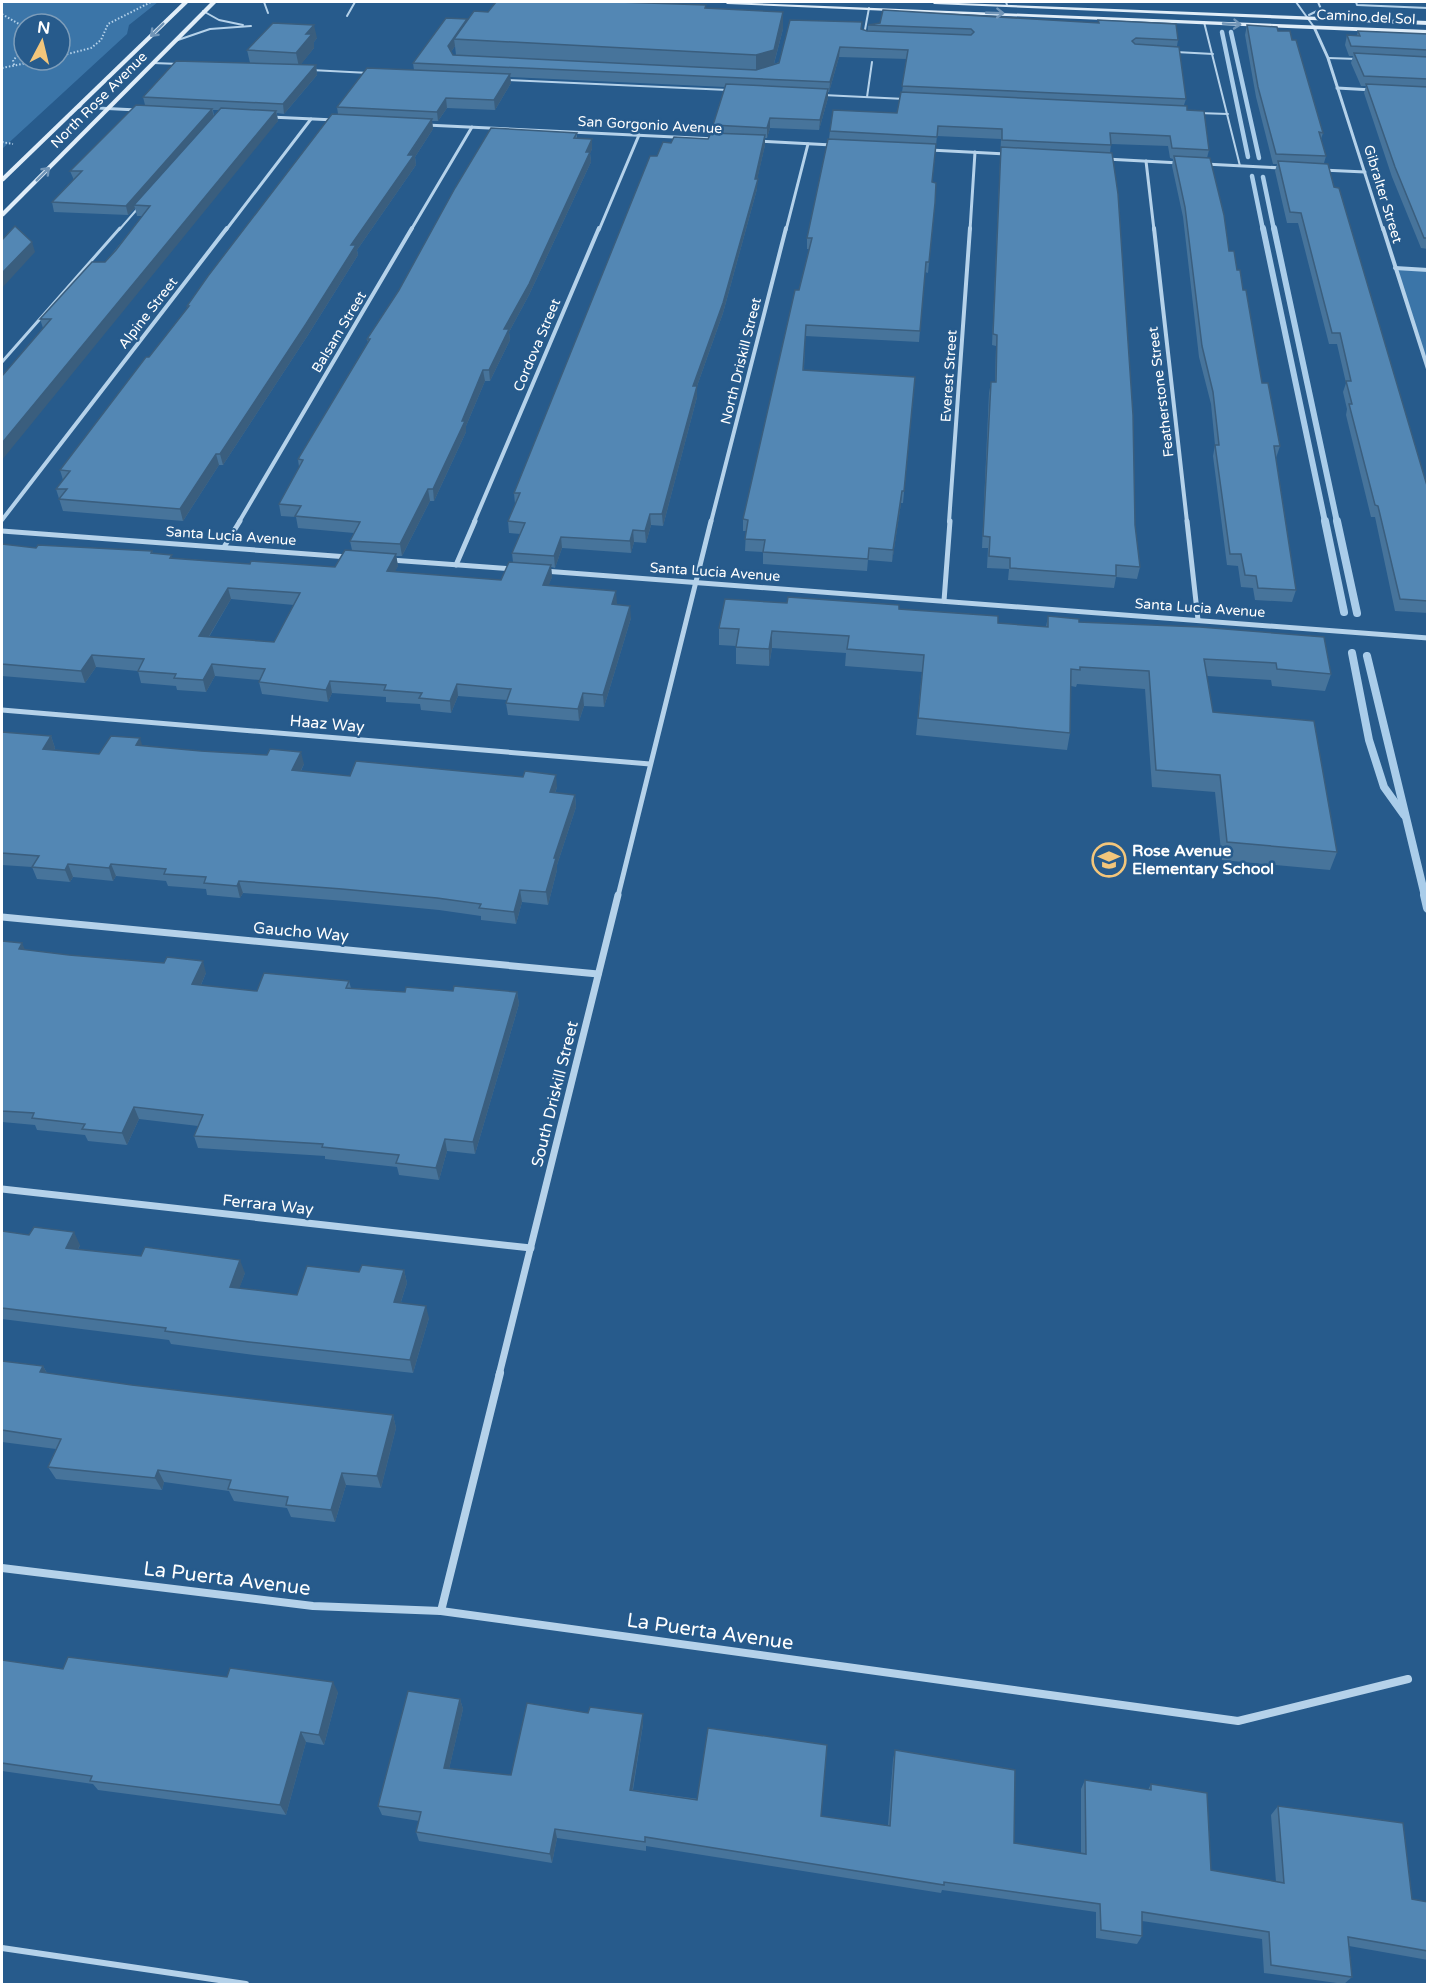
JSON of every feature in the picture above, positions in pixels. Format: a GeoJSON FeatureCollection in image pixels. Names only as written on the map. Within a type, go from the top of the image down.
{"type":"FeatureCollection","features":[{"type":"Feature","properties":{"kind":"street","name":"North Rose Avenue"},"geometry":{"type":"LineString","coordinates":[[2,180],[186,2]]}},
{"type":"Feature","properties":{"kind":"street","name":"North Rose Avenue"},"geometry":{"type":"LineString","coordinates":[[2,215],[214,2]]}},
{"type":"Feature","properties":{"kind":"street","name":"Camino del Sol"},"geometry":{"type":"LineString","coordinates":[[727,2],[1428,32]]}},
{"type":"Feature","properties":{"kind":"street","name":"Camino del Sol"},"geometry":{"type":"LineString","coordinates":[[934,2],[1006,3],[1428,23]]}},
{"type":"Feature","properties":{"kind":"street","name":"Gibralter Street"},"geometry":{"type":"LineString","coordinates":[[1314,27],[1328,58],[1428,369]]}},
{"type":"Feature","properties":{"kind":"street"},"geometry":{"type":"LineString","coordinates":[[1337,88],[1382,90]]}},
{"type":"Feature","properties":{"kind":"street"},"geometry":{"type":"LineString","coordinates":[[78,107],[144,110]]}},
{"type":"Feature","properties":{"kind":"street"},"geometry":{"type":"LineString","coordinates":[[267,116],[346,121]]}},
{"type":"Feature","properties":{"kind":"street","name":"Alpine Street"},"geometry":{"type":"LineString","coordinates":[[2,520],[311,119]]}},
{"type":"Feature","properties":{"kind":"street","name":"San Gorgonio Avenue"},"geometry":{"type":"LineString","coordinates":[[415,124],[718,139]]}},
{"type":"Feature","properties":{"kind":"street","name":"Balsam Street"},"geometry":{"type":"LineString","coordinates":[[224,547],[472,127]]}},
{"type":"Feature","properties":{"kind":"street","name":"Cordova Street"},"geometry":{"type":"LineString","coordinates":[[456,565],[639,135]]}},
{"type":"Feature","properties":{"kind":"street"},"geometry":{"type":"LineString","coordinates":[[752,141],[844,146]]}},
{"type":"Feature","properties":{"kind":"street","name":"North Driskill Street"},"geometry":{"type":"LineString","coordinates":[[695,583],[808,144]]}},
{"type":"Feature","properties":{"kind":"street"},"geometry":{"type":"LineString","coordinates":[[927,150],[1009,154]]}},
{"type":"Feature","properties":{"kind":"street","name":"Everest Street"},"geometry":{"type":"LineString","coordinates":[[944,601],[975,152]]}},
{"type":"Feature","properties":{"kind":"street"},"geometry":{"type":"LineString","coordinates":[[1100,159],[1181,163]]}},
{"type":"Feature","properties":{"kind":"street","name":"Featherstone Street"},"geometry":{"type":"LineString","coordinates":[[1146,161],[1198,620]]}},
{"type":"Feature","properties":{"kind":"street"},"geometry":{"type":"LineString","coordinates":[[1193,164],[1286,168]]}},
{"type":"Feature","properties":{"kind":"street"},"geometry":{"type":"LineString","coordinates":[[1320,170],[1365,172]]}},
{"type":"Feature","properties":{"kind":"street"},"geometry":{"type":"LineString","coordinates":[[1395,268],[1428,270]]}},
{"type":"Feature","properties":{"kind":"street","name":"Santa Lucia Avenue"},"geometry":{"type":"LineString","coordinates":[[2,531],[352,557]]}},
{"type":"Feature","properties":{"kind":"street"},"geometry":{"type":"LineString","coordinates":[[387,560],[516,569]]}},
{"type":"Feature","properties":{"kind":"street","name":"Santa Lucia Avenue"},"geometry":{"type":"LineString","coordinates":[[540,571],[1428,638]]}},
{"type":"Feature","properties":{"kind":"street","name":"South Driskill Street"},"geometry":{"type":"LineString","coordinates":[[441,1611],[695,583]]}},
{"type":"Feature","properties":{"kind":"street","name":"Haaz Way"},"geometry":{"type":"LineString","coordinates":[[2,710],[650,764]]}},
{"type":"Feature","properties":{"kind":"street","name":"Gaucho Way"},"geometry":{"type":"LineString","coordinates":[[2,917],[598,974]]}},
{"type":"Feature","properties":{"kind":"street","name":"Ferrara Way"},"geometry":{"type":"LineString","coordinates":[[2,1189],[531,1248]]}},
{"type":"Feature","properties":{"kind":"street","name":"La Puerta Avenue"},"geometry":{"type":"LineString","coordinates":[[2,1568],[313,1606],[441,1611],[1238,1720],[1408,1679]]}},
{"type":"Feature","properties":{"kind":"lane"},"geometry":{"type":"LineString","coordinates":[[264,2],[268,13]]}},
{"type":"Feature","properties":{"kind":"lane"},"geometry":{"type":"LineString","coordinates":[[347,16],[355,2]]}},
{"type":"Feature","properties":{"kind":"lane"},"geometry":{"type":"LineString","coordinates":[[1223,2],[1242,2]]}},
{"type":"Feature","properties":{"kind":"lane"},"geometry":{"type":"LineString","coordinates":[[1296,2],[1298,8],[1309,17],[1314,27]]}},
{"type":"Feature","properties":{"kind":"lane"},"geometry":{"type":"LineString","coordinates":[[1309,17],[1321,9],[1318,2]]}},
{"type":"Feature","properties":{"kind":"lane"},"geometry":{"type":"LineString","coordinates":[[1356,2],[1357,5],[1428,8]]}},
{"type":"Feature","properties":{"kind":"lane"},"geometry":{"type":"LineString","coordinates":[[867,37],[864,36],[869,8]]}},
{"type":"Feature","properties":{"kind":"lane"},"geometry":{"type":"LineString","coordinates":[[172,43],[202,31],[251,26],[219,20],[203,11]]}},
{"type":"Feature","properties":{"kind":"lane"},"geometry":{"type":"LineString","coordinates":[[1204,22],[1240,166]]}},
{"type":"Feature","properties":{"kind":"lane"},"geometry":{"type":"LineString","coordinates":[[1168,52],[1213,54]]}},
{"type":"Feature","properties":{"kind":"lane"},"geometry":{"type":"LineString","coordinates":[[1328,58],[1361,59]]}},
{"type":"Feature","properties":{"kind":"lane"},"geometry":{"type":"LineString","coordinates":[[867,97],[872,62]]}},
{"type":"Feature","properties":{"kind":"lane"},"geometry":{"type":"LineString","coordinates":[[153,63],[184,64]]}},
{"type":"Feature","properties":{"kind":"lane"},"geometry":{"type":"LineString","coordinates":[[305,70],[374,74]]}},
{"type":"Feature","properties":{"kind":"lane"},"geometry":{"type":"LineString","coordinates":[[602,84],[605,77]]}},
{"type":"Feature","properties":{"kind":"lane"},"geometry":{"type":"LineString","coordinates":[[500,80],[729,90]]}},
{"type":"Feature","properties":{"kind":"lane"},"geometry":{"type":"LineString","coordinates":[[821,95],[913,99]]}},
{"type":"Feature","properties":{"kind":"lane"},"geometry":{"type":"LineString","coordinates":[[1193,113],[1228,114]]}},
{"type":"Feature","properties":{"kind":"lane"},"geometry":{"type":"LineString","coordinates":[[2,362],[139,207]]}},
{"type":"Feature","properties":{"kind":"lane"},"geometry":{"type":"LineString","coordinates":[[2,1948],[246,1984]]}},
{"type":"Feature","properties":{"kind":"path"},"geometry":{"type":"LineString","coordinates":[[72,53],[89,49],[101,40],[108,24],[152,2]]}},
{"type":"Feature","properties":{"kind":"path"},"geometry":{"type":"LineString","coordinates":[[2,142],[15,145]]}},
{"type":"Feature","properties":{"kind":"shaded area"},"geometry":{"type":"Polygon","coordinates":[[[2,2],[158,2],[129,25],[127,34],[2,149],[2,2]]]}},
{"type":"Feature","properties":{"kind":"shaded area"},"geometry":{"type":"Polygon","coordinates":[[[1395,268],[1427,270],[1427,369],[1395,268]]]}},
{"type":"Feature","properties":{"kind":"building"},"geometry":{"type":"Polygon","coordinates":[[[496,2],[706,5],[705,8],[783,12],[774,50],[756,55],[454,39],[474,11],[488,12],[496,2]]]}},
{"type":"Feature","properties":{"kind":"building"},"geometry":{"type":"Polygon","coordinates":[[[883,10],[1099,23],[1098,20],[1176,24],[1178,40],[1136,38],[1132,41],[1135,44],[1179,47],[1186,99],[902,86],[908,50],[840,47],[830,82],[413,63],[446,18],[467,19],[448,46],[453,55],[756,70],[779,63],[790,20],[862,22],[861,29],[867,31],[971,35],[974,32],[971,29],[868,25],[880,23],[883,10]]]}},
{"type":"Feature","properties":{"kind":"building"},"geometry":{"type":"Polygon","coordinates":[[[273,23],[314,25],[306,34],[312,34],[296,53],[247,50],[273,23]]]}},
{"type":"Feature","properties":{"kind":"building"},"geometry":{"type":"Polygon","coordinates":[[[1247,25],[1277,27],[1278,31],[1290,31],[1292,40],[1296,40],[1323,133],[1319,132],[1326,156],[1276,154],[1258,87],[1247,25]]]}},
{"type":"Feature","properties":{"kind":"building"},"geometry":{"type":"Polygon","coordinates":[[[1358,31],[1428,34],[1428,50],[1351,46],[1347,35],[1360,36],[1358,31]]]}},
{"type":"Feature","properties":{"kind":"building"},"geometry":{"type":"Polygon","coordinates":[[[1354,53],[1428,57],[1428,79],[1364,76],[1354,53]]]}},
{"type":"Feature","properties":{"kind":"building"},"geometry":{"type":"Polygon","coordinates":[[[176,61],[316,65],[283,104],[143,97],[176,61]]]}},
{"type":"Feature","properties":{"kind":"building"},"geometry":{"type":"Polygon","coordinates":[[[367,68],[510,74],[494,100],[446,98],[437,112],[337,107],[367,68]]]}},
{"type":"Feature","properties":{"kind":"building"},"geometry":{"type":"Polygon","coordinates":[[[726,84],[828,89],[820,120],[770,118],[767,128],[713,125],[726,84]]]}},
{"type":"Feature","properties":{"kind":"building"},"geometry":{"type":"Polygon","coordinates":[[[1366,84],[1428,87],[1428,238],[1424,238],[1395,167],[1366,84]]]}},
{"type":"Feature","properties":{"kind":"building"},"geometry":{"type":"Polygon","coordinates":[[[901,92],[1187,106],[1187,110],[1204,111],[1209,150],[1172,148],[1170,136],[1110,133],[1111,145],[1002,140],[1002,129],[938,126],[937,137],[830,131],[833,110],[897,113],[901,92]]]}},
{"type":"Feature","properties":{"kind":"building"},"geometry":{"type":"Polygon","coordinates":[[[136,105],[212,109],[126,206],[52,202],[82,171],[70,171],[136,105]]]}},
{"type":"Feature","properties":{"kind":"building"},"geometry":{"type":"Polygon","coordinates":[[[221,108],[276,111],[2,443],[2,376],[51,319],[40,319],[92,262],[105,262],[116,250],[150,206],[134,205],[221,108]]]}},
{"type":"Feature","properties":{"kind":"building"},"geometry":{"type":"Polygon","coordinates":[[[332,114],[432,119],[408,155],[414,155],[351,245],[356,245],[220,454],[216,454],[180,509],[59,499],[67,489],[56,489],[70,471],[60,470],[146,357],[149,357],[189,306],[187,306],[208,276],[332,114]]]}},
{"type":"Feature","properties":{"kind":"building"},"geometry":{"type":"Polygon","coordinates":[[[491,128],[577,133],[574,138],[592,139],[586,152],[590,152],[529,284],[504,329],[509,329],[489,370],[483,370],[462,421],[465,421],[433,489],[428,489],[400,544],[350,541],[360,522],[295,516],[301,506],[279,504],[303,460],[298,459],[370,339],[367,339],[399,290],[491,128]]]}},
{"type":"Feature","properties":{"kind":"building"},"geometry":{"type":"Polygon","coordinates":[[[711,133],[765,135],[755,179],[758,179],[723,303],[693,386],[697,386],[662,514],[650,514],[645,531],[633,530],[630,541],[561,537],[554,556],[512,553],[525,523],[508,521],[520,493],[514,493],[650,156],[657,156],[663,142],[671,143],[674,137],[708,139],[711,133]]]}},
{"type":"Feature","properties":{"kind":"building"},"geometry":{"type":"Polygon","coordinates":[[[828,139],[936,144],[932,182],[936,183],[935,203],[929,262],[926,262],[920,331],[806,325],[803,370],[915,377],[904,491],[902,491],[893,550],[869,548],[868,559],[763,552],[765,540],[745,539],[748,520],[743,519],[795,290],[799,290],[812,238],[807,238],[828,139]]]}},
{"type":"Feature","properties":{"kind":"building"},"geometry":{"type":"Polygon","coordinates":[[[1001,147],[1112,153],[1118,194],[1133,415],[1135,525],[1140,567],[1116,565],[1116,576],[1010,568],[1010,558],[989,556],[990,537],[983,536],[991,382],[996,382],[997,335],[993,334],[1001,147]]]}},
{"type":"Feature","properties":{"kind":"building"},"geometry":{"type":"Polygon","coordinates":[[[1174,156],[1210,158],[1224,215],[1229,251],[1234,251],[1243,290],[1246,290],[1262,383],[1268,383],[1280,446],[1274,446],[1296,590],[1258,588],[1256,576],[1245,575],[1241,554],[1230,554],[1215,445],[1219,445],[1213,392],[1202,346],[1185,207],[1174,156]]]}},
{"type":"Feature","properties":{"kind":"building"},"geometry":{"type":"Polygon","coordinates":[[[1278,161],[1328,164],[1334,187],[1339,188],[1428,489],[1428,601],[1400,599],[1378,506],[1375,505],[1349,404],[1352,404],[1346,381],[1351,381],[1340,333],[1332,333],[1301,213],[1290,212],[1278,161]]]}},
{"type":"Feature","properties":{"kind":"building"},"geometry":{"type":"Polygon","coordinates":[[[15,226],[32,242],[2,273],[2,240],[15,226]]]}},
{"type":"Feature","properties":{"kind":"building"},"geometry":{"type":"Polygon","coordinates":[[[2,544],[36,548],[38,545],[152,551],[151,553],[172,555],[170,558],[335,567],[345,550],[396,554],[387,571],[501,580],[509,562],[551,565],[543,585],[616,591],[612,604],[630,606],[603,695],[583,693],[578,709],[506,703],[511,689],[457,684],[450,701],[419,698],[422,693],[384,690],[386,685],[330,681],[326,690],[259,682],[265,669],[212,664],[203,680],[174,678],[176,674],[138,671],[144,659],[92,655],[81,671],[2,664],[2,544]],[[228,588],[199,636],[274,642],[300,593],[228,588]]]}},
{"type":"Feature","properties":{"kind":"building"},"geometry":{"type":"Polygon","coordinates":[[[788,597],[899,605],[899,609],[998,616],[998,623],[1048,627],[1048,616],[1079,619],[1079,622],[1200,627],[1324,637],[1331,674],[1277,669],[1276,663],[1204,659],[1213,712],[1314,721],[1337,852],[1227,842],[1220,775],[1156,770],[1149,671],[1080,667],[1080,670],[1071,669],[1070,733],[918,718],[924,655],[847,649],[849,636],[772,631],[769,649],[736,647],[739,629],[719,628],[725,599],[787,603],[788,597]]]}},
{"type":"Feature","properties":{"kind":"building"},"geometry":{"type":"Polygon","coordinates":[[[2,732],[51,736],[43,749],[99,754],[111,736],[140,738],[136,745],[201,751],[267,755],[270,749],[301,752],[292,770],[350,776],[356,761],[523,777],[525,771],[556,775],[550,792],[575,795],[554,858],[556,858],[546,892],[520,890],[514,912],[479,908],[481,904],[437,898],[342,889],[239,881],[237,886],[204,883],[206,877],[164,874],[166,869],[111,864],[109,868],[68,864],[65,870],[32,867],[39,856],[2,853],[2,732]]]}},
{"type":"Feature","properties":{"kind":"building"},"geometry":{"type":"Polygon","coordinates":[[[2,941],[22,943],[19,949],[69,955],[164,963],[167,957],[203,961],[192,984],[257,991],[264,973],[349,981],[346,988],[405,992],[406,987],[453,991],[454,986],[517,992],[473,1142],[445,1139],[436,1168],[396,1163],[399,1155],[322,1147],[323,1144],[194,1136],[203,1115],[134,1107],[122,1133],[82,1129],[85,1124],[32,1118],[34,1113],[2,1111],[2,941]]]}},
{"type":"Feature","properties":{"kind":"building"},"geometry":{"type":"Polygon","coordinates":[[[34,1227],[74,1232],[66,1248],[141,1256],[145,1247],[240,1260],[230,1287],[297,1295],[307,1266],[359,1272],[362,1265],[404,1270],[394,1302],[426,1306],[410,1360],[249,1342],[165,1331],[166,1328],[2,1308],[2,1231],[29,1235],[34,1227]]]}},
{"type":"Feature","properties":{"kind":"building"},"geometry":{"type":"Polygon","coordinates":[[[2,1361],[43,1366],[40,1372],[132,1385],[393,1415],[377,1476],[342,1473],[331,1510],[286,1505],[288,1497],[228,1489],[231,1480],[158,1470],[155,1478],[48,1467],[61,1439],[2,1430],[2,1361]]]}},
{"type":"Feature","properties":{"kind":"building"},"geometry":{"type":"Polygon","coordinates":[[[68,1657],[227,1677],[230,1668],[333,1682],[319,1735],[301,1732],[280,1805],[90,1781],[92,1776],[2,1763],[2,1660],[63,1669],[68,1657]]]}},
{"type":"Feature","properties":{"kind":"building"},"geometry":{"type":"Polygon","coordinates":[[[408,1691],[460,1699],[444,1768],[511,1775],[527,1703],[588,1713],[590,1707],[643,1714],[630,1790],[697,1800],[708,1728],[827,1745],[821,1816],[890,1826],[895,1750],[1015,1770],[1014,1843],[1086,1854],[1085,1780],[1151,1790],[1151,1784],[1207,1793],[1211,1870],[1284,1883],[1278,1806],[1403,1823],[1412,1899],[1428,1902],[1428,1951],[1348,1937],[1352,1977],[1271,1965],[1269,1932],[1142,1912],[1142,1936],[1101,1930],[1100,1904],[944,1882],[944,1885],[645,1837],[645,1842],[555,1829],[550,1854],[416,1832],[421,1812],[378,1806],[408,1691]]]}},
{"type":"Feature","properties":{"kind":"waterway"},"geometry":{"type":"LineString","coordinates":[[1222,32],[1248,157]]}},
{"type":"Feature","properties":{"kind":"waterway"},"geometry":{"type":"LineString","coordinates":[[1231,32],[1259,158]]}},
{"type":"Feature","properties":{"kind":"waterway"},"geometry":{"type":"LineString","coordinates":[[1252,176],[1263,230]]}},
{"type":"Feature","properties":{"kind":"waterway"},"geometry":{"type":"LineString","coordinates":[[1263,177],[1274,230]]}},
{"type":"Feature","properties":{"kind":"waterway"},"geometry":{"type":"LineString","coordinates":[[1263,228],[1325,522]]}},
{"type":"Feature","properties":{"kind":"waterway"},"geometry":{"type":"LineString","coordinates":[[1274,228],[1337,522]]}},
{"type":"Feature","properties":{"kind":"waterway"},"geometry":{"type":"LineString","coordinates":[[1325,521],[1344,612]]}},
{"type":"Feature","properties":{"kind":"waterway"},"geometry":{"type":"LineString","coordinates":[[1337,521],[1357,613]]}},
{"type":"Feature","properties":{"kind":"waterway"},"geometry":{"type":"LineString","coordinates":[[1352,653],[1369,740],[1384,787],[1404,815]]}},
{"type":"Feature","properties":{"kind":"waterway"},"geometry":{"type":"LineString","coordinates":[[1367,656],[1425,896]]}},
{"type":"Feature","properties":{"kind":"waterway"},"geometry":{"type":"LineString","coordinates":[[1425,895],[1428,908]]}},
{"type":"Feature","properties":{"kind":"place","name":"Rose Avenue Elementary School"},"geometry":{"type":"Point","coordinates":[1109,860]}}]}
